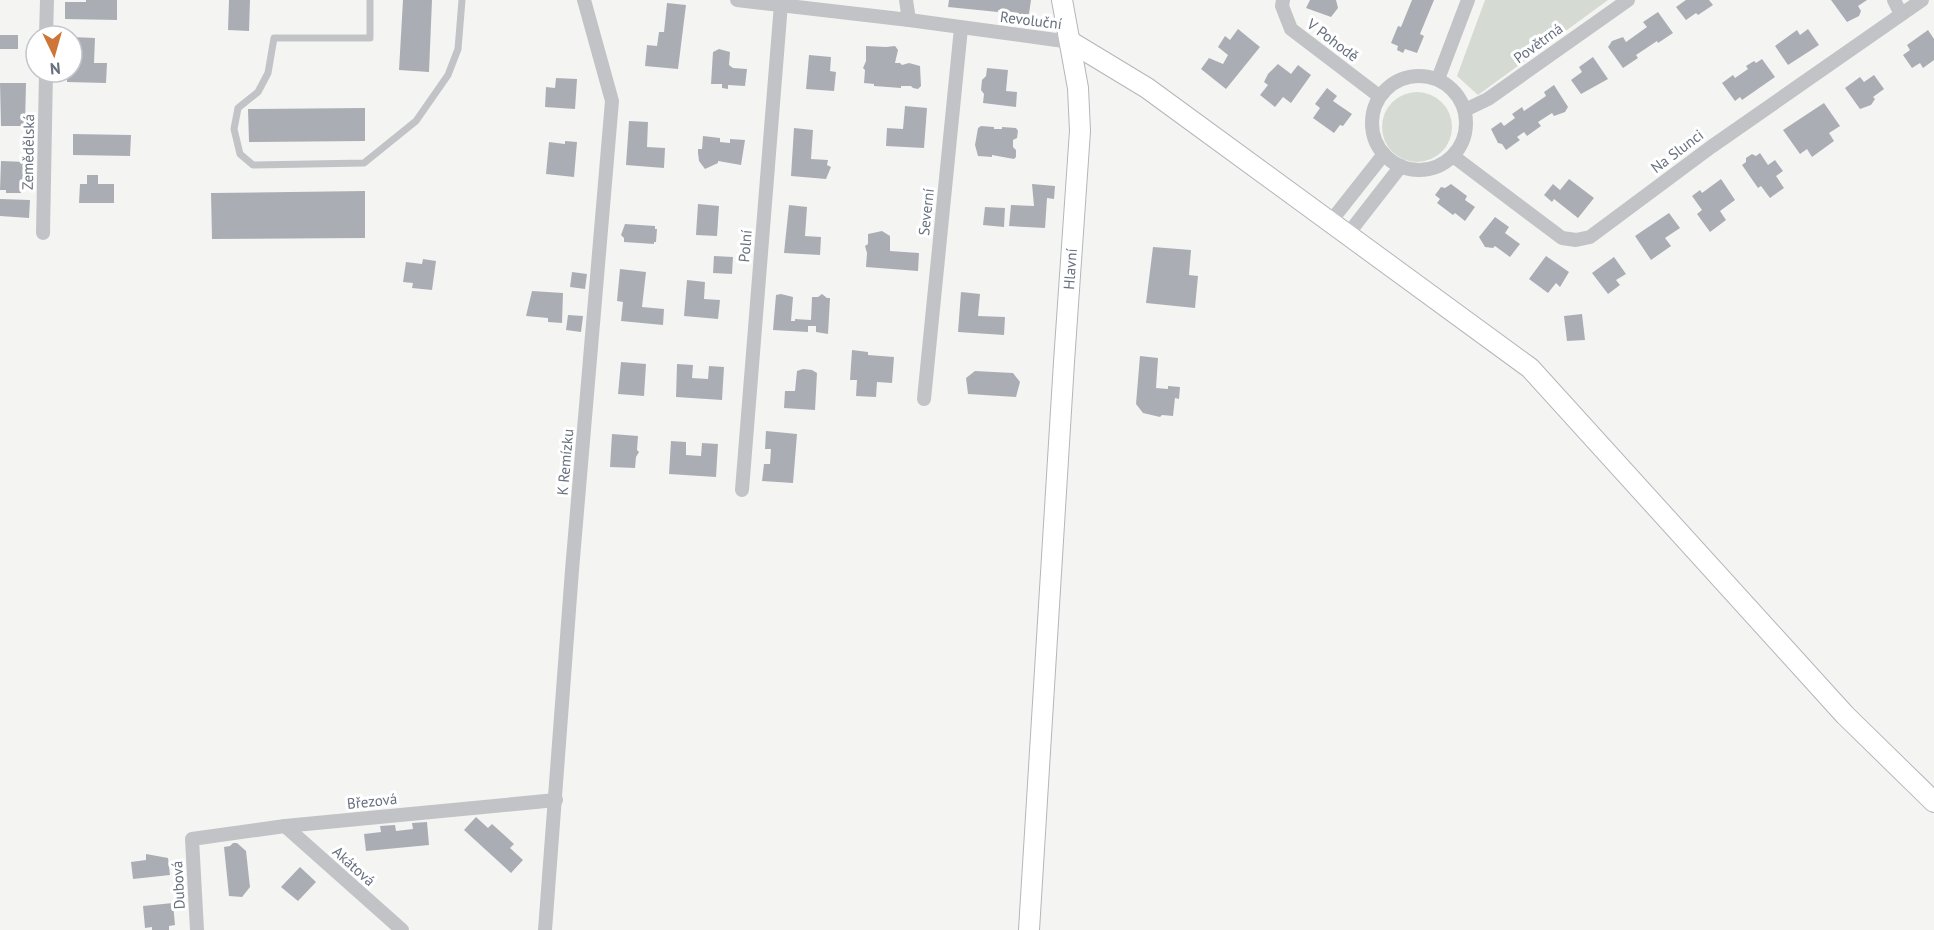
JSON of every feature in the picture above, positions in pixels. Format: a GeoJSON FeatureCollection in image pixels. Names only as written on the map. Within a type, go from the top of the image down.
{"type":"FeatureCollection","features":[{"type":"Feature","properties":{"kind":"street"},"geometry":{"type":"LineString","coordinates":[[46,24],[47,0]]}},
{"type":"Feature","properties":{"kind":"street","name":"K Remízku"},"geometry":{"type":"LineString","coordinates":[[545,930],[572,570],[612,101],[584,0]]}},
{"type":"Feature","properties":{"kind":"street","name":"Revoluční"},"geometry":{"type":"LineString","coordinates":[[737,0],[1071,42]]}},
{"type":"Feature","properties":{"kind":"street"},"geometry":{"type":"LineString","coordinates":[[906,0],[909,20]]}},
{"type":"Feature","properties":{"kind":"street","name":"Hlavní"},"geometry":{"type":"LineString","coordinates":[[1029,930],[1080,131],[1078,88],[1062,0]]}},
{"type":"Feature","properties":{"kind":"street","name":"V Pohodě"},"geometry":{"type":"LineString","coordinates":[[1283,0],[1282,6],[1291,28],[1379,96]]}},
{"type":"Feature","properties":{"kind":"street"},"geometry":{"type":"LineString","coordinates":[[1438,79],[1468,0]]}},
{"type":"Feature","properties":{"kind":"street","name":"Povětrná"},"geometry":{"type":"LineString","coordinates":[[1465,110],[1488,99],[1628,0]]}},
{"type":"Feature","properties":{"kind":"street"},"geometry":{"type":"LineString","coordinates":[[1894,0],[1901,15]]}},
{"type":"Feature","properties":{"kind":"street","name":"Na Slunci"},"geometry":{"type":"LineString","coordinates":[[1453,156],[1562,238],[1576,240],[1590,237],[1710,147],[1922,0]]}},
{"type":"Feature","properties":{"kind":"street","name":"Polní"},"geometry":{"type":"LineString","coordinates":[[742,490],[782,4]]}},
{"type":"Feature","properties":{"kind":"street","name":"Severní"},"geometry":{"type":"LineString","coordinates":[[924,399],[961,28]]}},
{"type":"Feature","properties":{"kind":"street"},"geometry":{"type":"LineString","coordinates":[[1071,42],[1147,88],[1530,368],[1845,715],[1934,802]]}},
{"type":"Feature","properties":{"kind":"street"},"geometry":{"type":"LineString","coordinates":[[1422,75],[1438,79],[1450,86],[1459,97],[1465,110],[1467,123],[1464,137],[1453,156],[1432,168],[1417,170],[1401,166],[1384,154],[1376,140],[1372,125],[1374,109],[1379,96],[1392,84],[1406,77],[1422,75]]}},
{"type":"Feature","properties":{"kind":"street","name":"Zemědělská"},"geometry":{"type":"LineString","coordinates":[[44,233],[46,84]]}},
{"type":"Feature","properties":{"kind":"street"},"geometry":{"type":"LineString","coordinates":[[1331,221],[1384,154]]}},
{"type":"Feature","properties":{"kind":"street"},"geometry":{"type":"LineString","coordinates":[[1348,234],[1401,166]]}},
{"type":"Feature","properties":{"kind":"street","name":"Březová"},"geometry":{"type":"LineString","coordinates":[[192,838],[285,826],[556,800]]}},
{"type":"Feature","properties":{"kind":"street","name":"Akátová"},"geometry":{"type":"LineString","coordinates":[[285,826],[402,930]]}},
{"type":"Feature","properties":{"kind":"street","name":"Dubová"},"geometry":{"type":"LineString","coordinates":[[192,838],[197,930]]}},
{"type":"Feature","properties":{"kind":"lane"},"geometry":{"type":"LineString","coordinates":[[370,0],[370,38],[274,38],[268,73],[258,92],[238,108],[234,129],[240,154],[253,165],[364,163],[416,121],[448,75],[458,50],[462,0]]}},
{"type":"Feature","properties":{"kind":"shaded area"},"geometry":{"type":"Polygon","coordinates":[[[1485,0],[1608,0],[1478,95],[1457,76],[1485,0]]]}},
{"type":"Feature","properties":{"kind":"shaded area"},"geometry":{"type":"Polygon","coordinates":[[[1417,92],[1430,95],[1442,102],[1449,114],[1452,127],[1449,140],[1442,152],[1430,159],[1417,162],[1404,159],[1392,152],[1385,140],[1382,127],[1385,114],[1392,102],[1404,95],[1417,92]]]}},
{"type":"Feature","properties":{"kind":"building"},"geometry":{"type":"Polygon","coordinates":[[[86,0],[117,0],[117,20],[65,19],[65,2],[86,2],[86,0]]]}},
{"type":"Feature","properties":{"kind":"building"},"geometry":{"type":"Polygon","coordinates":[[[229,0],[250,0],[249,31],[228,30],[229,0]]]}},
{"type":"Feature","properties":{"kind":"building"},"geometry":{"type":"Polygon","coordinates":[[[403,0],[432,0],[429,72],[399,70],[403,0]]]}},
{"type":"Feature","properties":{"kind":"building"},"geometry":{"type":"Polygon","coordinates":[[[949,0],[1031,0],[1029,14],[1019,15],[1019,13],[998,10],[998,12],[948,7],[949,0]]]}},
{"type":"Feature","properties":{"kind":"building"},"geometry":{"type":"Polygon","coordinates":[[[1310,0],[1336,0],[1338,8],[1331,17],[1306,8],[1310,0]]]}},
{"type":"Feature","properties":{"kind":"building"},"geometry":{"type":"Polygon","coordinates":[[[1412,0],[1434,0],[1420,34],[1424,36],[1417,53],[1405,49],[1403,53],[1397,50],[1398,46],[1391,43],[1398,26],[1401,27],[1412,0]]]}},
{"type":"Feature","properties":{"kind":"building"},"geometry":{"type":"Polygon","coordinates":[[[1686,0],[1709,0],[1713,5],[1686,20],[1676,7],[1686,0]]]}},
{"type":"Feature","properties":{"kind":"building"},"geometry":{"type":"Polygon","coordinates":[[[1831,0],[1867,0],[1858,6],[1861,11],[1859,16],[1847,22],[1831,0]]]}},
{"type":"Feature","properties":{"kind":"building"},"geometry":{"type":"Polygon","coordinates":[[[667,3],[686,5],[678,69],[645,66],[647,45],[657,46],[659,32],[664,32],[667,3]]]}},
{"type":"Feature","properties":{"kind":"building"},"geometry":{"type":"Polygon","coordinates":[[[1658,12],[1673,33],[1636,55],[1638,58],[1623,68],[1608,47],[1612,41],[1623,37],[1626,42],[1647,27],[1643,22],[1658,12]]]}},
{"type":"Feature","properties":{"kind":"building"},"geometry":{"type":"Polygon","coordinates":[[[1238,29],[1260,47],[1226,89],[1201,69],[1209,58],[1223,64],[1228,55],[1218,47],[1225,36],[1230,40],[1238,29]]]}},
{"type":"Feature","properties":{"kind":"building"},"geometry":{"type":"Polygon","coordinates":[[[1808,29],[1819,45],[1788,65],[1775,46],[1797,30],[1800,35],[1808,29]]]}},
{"type":"Feature","properties":{"kind":"building"},"geometry":{"type":"Polygon","coordinates":[[[1928,30],[1934,39],[1934,60],[1923,68],[1920,63],[1912,68],[1903,55],[1910,50],[1907,45],[1928,30]]]}},
{"type":"Feature","properties":{"kind":"building"},"geometry":{"type":"Polygon","coordinates":[[[0,35],[18,35],[18,49],[0,49],[0,35]]]}},
{"type":"Feature","properties":{"kind":"building"},"geometry":{"type":"Polygon","coordinates":[[[84,38],[95,38],[94,63],[107,63],[106,83],[84,82],[84,38]]]}},
{"type":"Feature","properties":{"kind":"building"},"geometry":{"type":"Polygon","coordinates":[[[866,46],[895,46],[898,50],[895,63],[920,66],[921,86],[918,89],[911,86],[901,86],[901,88],[864,83],[865,70],[863,68],[866,61],[866,46]]]}},
{"type":"Feature","properties":{"kind":"building"},"geometry":{"type":"Polygon","coordinates":[[[719,49],[730,52],[729,65],[733,68],[747,69],[745,86],[728,85],[728,89],[722,88],[722,84],[711,84],[713,52],[719,49]]]}},
{"type":"Feature","properties":{"kind":"building"},"geometry":{"type":"Polygon","coordinates":[[[809,55],[831,57],[830,71],[836,72],[834,91],[806,89],[809,55]]]}},
{"type":"Feature","properties":{"kind":"building"},"geometry":{"type":"Polygon","coordinates":[[[1593,57],[1608,79],[1581,94],[1571,80],[1582,72],[1579,67],[1593,57]]]}},
{"type":"Feature","properties":{"kind":"building"},"geometry":{"type":"Polygon","coordinates":[[[1762,59],[1775,77],[1742,100],[1740,97],[1735,101],[1722,83],[1733,75],[1735,78],[1748,69],[1746,66],[1754,61],[1756,63],[1762,59]]]}},
{"type":"Feature","properties":{"kind":"building"},"geometry":{"type":"Polygon","coordinates":[[[1278,64],[1291,74],[1298,65],[1311,75],[1291,103],[1283,97],[1275,107],[1260,95],[1268,85],[1264,82],[1268,74],[1278,64]]]}},
{"type":"Feature","properties":{"kind":"building"},"geometry":{"type":"Polygon","coordinates":[[[987,68],[1008,70],[1006,91],[1017,92],[1016,107],[983,103],[982,80],[986,76],[987,68]]]}},
{"type":"Feature","properties":{"kind":"building"},"geometry":{"type":"Polygon","coordinates":[[[1874,75],[1884,89],[1873,97],[1875,99],[1871,105],[1860,109],[1845,88],[1860,77],[1864,82],[1874,75]]]}},
{"type":"Feature","properties":{"kind":"building"},"geometry":{"type":"Polygon","coordinates":[[[556,78],[577,79],[575,109],[545,107],[546,87],[555,88],[556,78]]]}},
{"type":"Feature","properties":{"kind":"building"},"geometry":{"type":"Polygon","coordinates":[[[0,83],[26,84],[25,126],[1,126],[0,83]]]}},
{"type":"Feature","properties":{"kind":"building"},"geometry":{"type":"Polygon","coordinates":[[[1554,85],[1568,107],[1565,112],[1554,116],[1552,113],[1538,122],[1541,126],[1527,136],[1524,132],[1517,137],[1520,140],[1506,150],[1502,144],[1498,143],[1491,129],[1501,122],[1504,126],[1515,118],[1512,114],[1522,107],[1524,111],[1546,96],[1544,92],[1554,85]]]}},
{"type":"Feature","properties":{"kind":"building"},"geometry":{"type":"Polygon","coordinates":[[[1327,88],[1337,96],[1333,101],[1352,114],[1334,133],[1313,118],[1320,108],[1315,104],[1327,88]]]}},
{"type":"Feature","properties":{"kind":"building"},"geometry":{"type":"Polygon","coordinates":[[[1824,103],[1840,126],[1829,133],[1834,141],[1812,157],[1807,149],[1800,154],[1783,130],[1824,103]]]}},
{"type":"Feature","properties":{"kind":"building"},"geometry":{"type":"Polygon","coordinates":[[[905,106],[927,108],[924,148],[886,146],[887,128],[903,129],[905,106]]]}},
{"type":"Feature","properties":{"kind":"building"},"geometry":{"type":"Polygon","coordinates":[[[365,108],[365,141],[249,142],[248,109],[365,108]]]}},
{"type":"Feature","properties":{"kind":"building"},"geometry":{"type":"Polygon","coordinates":[[[629,121],[648,122],[647,147],[665,148],[664,168],[626,165],[629,121]]]}},
{"type":"Feature","properties":{"kind":"building"},"geometry":{"type":"Polygon","coordinates":[[[981,126],[994,127],[994,129],[1016,128],[1017,138],[1013,140],[1013,147],[1016,150],[1016,157],[1014,159],[992,155],[992,157],[978,156],[975,145],[978,128],[981,126]]]}},
{"type":"Feature","properties":{"kind":"building"},"geometry":{"type":"Polygon","coordinates":[[[794,128],[813,130],[811,159],[828,160],[827,165],[831,167],[826,179],[791,176],[794,128]]]}},
{"type":"Feature","properties":{"kind":"building"},"geometry":{"type":"Polygon","coordinates":[[[73,134],[131,135],[130,156],[73,155],[73,134]]]}},
{"type":"Feature","properties":{"kind":"building"},"geometry":{"type":"Polygon","coordinates":[[[703,136],[720,138],[720,142],[730,143],[730,139],[745,140],[741,165],[718,161],[705,169],[699,161],[698,153],[698,149],[702,149],[703,136]]]}},
{"type":"Feature","properties":{"kind":"building"},"geometry":{"type":"Polygon","coordinates":[[[565,141],[577,142],[574,177],[546,174],[549,142],[565,144],[565,141]]]}},
{"type":"Feature","properties":{"kind":"building"},"geometry":{"type":"Polygon","coordinates":[[[1760,153],[1768,165],[1775,160],[1783,171],[1776,176],[1784,188],[1770,198],[1761,186],[1758,188],[1742,165],[1752,154],[1756,156],[1760,153]]]}},
{"type":"Feature","properties":{"kind":"building"},"geometry":{"type":"Polygon","coordinates":[[[1,161],[26,162],[26,190],[21,190],[21,193],[6,193],[6,190],[0,190],[1,161]]]}},
{"type":"Feature","properties":{"kind":"building"},"geometry":{"type":"Polygon","coordinates":[[[87,175],[98,175],[98,184],[114,184],[114,203],[79,203],[80,184],[87,184],[87,175]]]}},
{"type":"Feature","properties":{"kind":"building"},"geometry":{"type":"Polygon","coordinates":[[[1569,179],[1594,198],[1578,218],[1554,199],[1552,202],[1544,195],[1553,184],[1560,190],[1569,179]]]}},
{"type":"Feature","properties":{"kind":"building"},"geometry":{"type":"Polygon","coordinates":[[[1721,179],[1735,200],[1720,211],[1726,220],[1710,232],[1697,214],[1702,210],[1692,196],[1700,190],[1702,193],[1721,179]]]}},
{"type":"Feature","properties":{"kind":"building"},"geometry":{"type":"Polygon","coordinates":[[[1032,184],[1055,186],[1054,199],[1047,198],[1045,228],[1009,226],[1011,205],[1034,206],[1032,184]]]}},
{"type":"Feature","properties":{"kind":"building"},"geometry":{"type":"Polygon","coordinates":[[[1451,184],[1467,196],[1465,200],[1475,207],[1465,221],[1437,203],[1440,199],[1435,195],[1441,187],[1445,188],[1451,184]]]}},
{"type":"Feature","properties":{"kind":"building"},"geometry":{"type":"Polygon","coordinates":[[[365,191],[365,238],[212,239],[211,193],[365,191]]]}},
{"type":"Feature","properties":{"kind":"building"},"geometry":{"type":"Polygon","coordinates":[[[0,199],[30,200],[29,218],[0,216],[0,199]]]}},
{"type":"Feature","properties":{"kind":"building"},"geometry":{"type":"Polygon","coordinates":[[[698,204],[719,206],[717,236],[696,235],[698,204]]]}},
{"type":"Feature","properties":{"kind":"building"},"geometry":{"type":"Polygon","coordinates":[[[789,205],[807,207],[805,236],[821,237],[820,255],[784,253],[789,205]]]}},
{"type":"Feature","properties":{"kind":"building"},"geometry":{"type":"Polygon","coordinates":[[[985,207],[1005,208],[1004,227],[983,225],[985,207]]]}},
{"type":"Feature","properties":{"kind":"building"},"geometry":{"type":"Polygon","coordinates":[[[1669,213],[1680,228],[1665,238],[1671,246],[1651,260],[1635,236],[1669,213]]]}},
{"type":"Feature","properties":{"kind":"building"},"geometry":{"type":"Polygon","coordinates":[[[1495,217],[1509,227],[1505,233],[1520,244],[1510,257],[1495,246],[1485,247],[1479,237],[1495,217]]]}},
{"type":"Feature","properties":{"kind":"building"},"geometry":{"type":"Polygon","coordinates":[[[625,224],[655,226],[657,229],[656,242],[654,244],[624,242],[621,235],[625,224]]]}},
{"type":"Feature","properties":{"kind":"building"},"geometry":{"type":"Polygon","coordinates":[[[882,231],[890,236],[890,251],[919,253],[918,271],[866,267],[865,246],[868,244],[868,234],[882,231]]]}},
{"type":"Feature","properties":{"kind":"building"},"geometry":{"type":"Polygon","coordinates":[[[1153,247],[1191,250],[1189,275],[1198,276],[1195,308],[1146,303],[1153,247]]]}},
{"type":"Feature","properties":{"kind":"building"},"geometry":{"type":"Polygon","coordinates":[[[714,256],[733,257],[732,274],[713,273],[714,256]]]}},
{"type":"Feature","properties":{"kind":"building"},"geometry":{"type":"Polygon","coordinates":[[[1546,256],[1569,272],[1560,287],[1556,283],[1548,293],[1529,279],[1546,256]]]}},
{"type":"Feature","properties":{"kind":"building"},"geometry":{"type":"Polygon","coordinates":[[[1614,257],[1626,274],[1616,280],[1620,285],[1608,294],[1592,273],[1614,257]]]}},
{"type":"Feature","properties":{"kind":"building"},"geometry":{"type":"Polygon","coordinates":[[[423,259],[436,261],[432,290],[412,288],[413,283],[403,282],[406,262],[422,264],[423,259]]]}},
{"type":"Feature","properties":{"kind":"building"},"geometry":{"type":"Polygon","coordinates":[[[620,269],[646,272],[642,307],[664,309],[663,325],[621,321],[623,302],[617,301],[620,269]]]}},
{"type":"Feature","properties":{"kind":"building"},"geometry":{"type":"Polygon","coordinates":[[[572,272],[587,274],[585,289],[570,287],[572,272]]]}},
{"type":"Feature","properties":{"kind":"building"},"geometry":{"type":"Polygon","coordinates":[[[687,280],[705,282],[704,299],[720,300],[718,319],[684,316],[687,280]]]}},
{"type":"Feature","properties":{"kind":"building"},"geometry":{"type":"Polygon","coordinates":[[[532,291],[563,293],[562,323],[548,322],[548,318],[526,316],[532,291]]]}},
{"type":"Feature","properties":{"kind":"building"},"geometry":{"type":"Polygon","coordinates":[[[961,292],[980,294],[978,316],[1005,317],[1004,335],[958,332],[961,292]]]}},
{"type":"Feature","properties":{"kind":"building"},"geometry":{"type":"Polygon","coordinates":[[[822,294],[830,298],[828,334],[816,332],[816,326],[808,326],[808,332],[773,330],[776,295],[793,297],[791,321],[811,320],[812,297],[822,294]]]}},
{"type":"Feature","properties":{"kind":"building"},"geometry":{"type":"Polygon","coordinates":[[[1582,314],[1585,340],[1567,341],[1564,316],[1582,314]]]}},
{"type":"Feature","properties":{"kind":"building"},"geometry":{"type":"Polygon","coordinates":[[[568,315],[583,316],[581,332],[566,330],[568,315]]]}},
{"type":"Feature","properties":{"kind":"building"},"geometry":{"type":"Polygon","coordinates":[[[852,350],[868,352],[868,355],[894,357],[892,383],[877,382],[876,397],[856,396],[857,380],[850,380],[852,350]]]}},
{"type":"Feature","properties":{"kind":"building"},"geometry":{"type":"Polygon","coordinates":[[[1140,356],[1158,358],[1156,388],[1180,387],[1179,399],[1175,398],[1173,416],[1162,415],[1160,417],[1143,413],[1136,404],[1140,356]]]}},
{"type":"Feature","properties":{"kind":"building"},"geometry":{"type":"Polygon","coordinates":[[[621,362],[646,364],[644,396],[618,394],[621,362]]]}},
{"type":"Feature","properties":{"kind":"building"},"geometry":{"type":"Polygon","coordinates":[[[677,364],[693,365],[692,378],[708,379],[709,366],[724,367],[722,400],[676,397],[677,364]]]}},
{"type":"Feature","properties":{"kind":"building"},"geometry":{"type":"Polygon","coordinates":[[[803,369],[817,373],[815,410],[784,408],[785,391],[795,391],[797,371],[803,369]]]}},
{"type":"Feature","properties":{"kind":"building"},"geometry":{"type":"Polygon","coordinates":[[[975,371],[1013,373],[1020,382],[1016,397],[968,394],[966,378],[975,371]]]}},
{"type":"Feature","properties":{"kind":"building"},"geometry":{"type":"Polygon","coordinates":[[[766,431],[797,434],[793,483],[762,481],[764,464],[770,464],[771,449],[765,449],[766,431]]]}},
{"type":"Feature","properties":{"kind":"building"},"geometry":{"type":"Polygon","coordinates":[[[612,434],[638,436],[637,450],[639,452],[635,468],[610,467],[612,434]]]}},
{"type":"Feature","properties":{"kind":"building"},"geometry":{"type":"Polygon","coordinates":[[[671,441],[686,442],[686,455],[701,456],[702,443],[718,444],[716,477],[669,474],[671,441]]]}},
{"type":"Feature","properties":{"kind":"building"},"geometry":{"type":"Polygon","coordinates":[[[476,817],[488,828],[492,824],[514,844],[510,848],[523,860],[511,873],[464,830],[476,817]]]}},
{"type":"Feature","properties":{"kind":"building"},"geometry":{"type":"Polygon","coordinates":[[[427,822],[429,845],[366,851],[364,834],[381,832],[380,826],[395,825],[396,831],[413,829],[412,823],[427,822]]]}},
{"type":"Feature","properties":{"kind":"building"},"geometry":{"type":"Polygon","coordinates":[[[237,843],[246,851],[250,887],[242,897],[229,896],[224,847],[237,843]]]}},
{"type":"Feature","properties":{"kind":"building"},"geometry":{"type":"Polygon","coordinates":[[[146,854],[168,858],[170,875],[133,879],[131,862],[146,860],[146,854]]]}},
{"type":"Feature","properties":{"kind":"building"},"geometry":{"type":"Polygon","coordinates":[[[300,867],[316,882],[298,901],[281,887],[300,867]]]}},
{"type":"Feature","properties":{"kind":"building"},"geometry":{"type":"Polygon","coordinates":[[[173,903],[175,925],[169,926],[169,930],[145,928],[143,906],[173,903]]]}}]}
